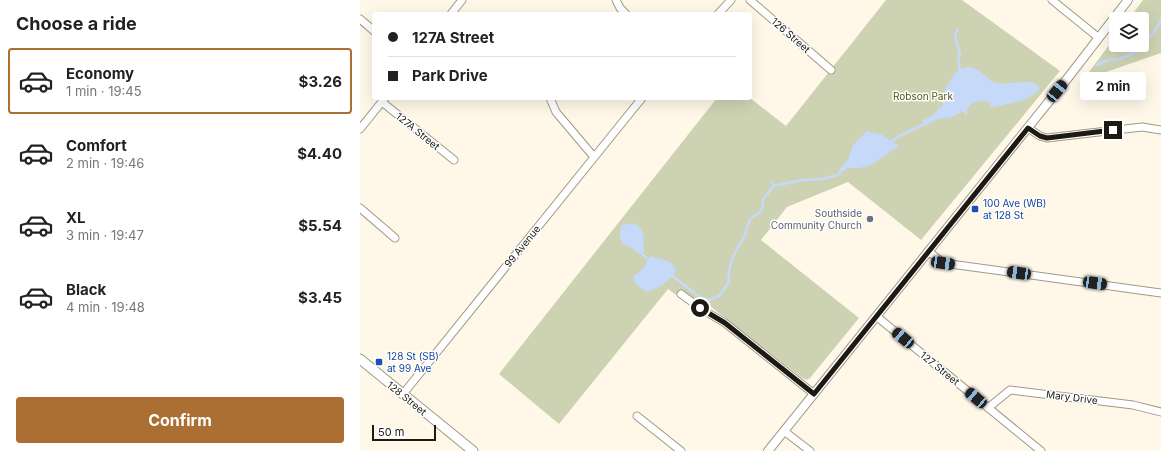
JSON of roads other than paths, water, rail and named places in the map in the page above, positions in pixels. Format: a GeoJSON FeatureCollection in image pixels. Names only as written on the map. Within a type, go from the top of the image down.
{"type":"FeatureCollection","features":[{"type":"Feature","properties":{"kind":"main road","name":"128 Street"},"geometry":{"type":"LineString","coordinates":[[360,359],[474,451]]}},
{"type":"Feature","properties":{"kind":"street"},"geometry":{"type":"LineString","coordinates":[[453,12],[462,0]]}},
{"type":"Feature","properties":{"kind":"street"},"geometry":{"type":"LineString","coordinates":[[616,0],[624,12]]}},
{"type":"Feature","properties":{"kind":"street"},"geometry":{"type":"LineString","coordinates":[[720,12],[731,0]]}},
{"type":"Feature","properties":{"kind":"street","name":"126 Street"},"geometry":{"type":"LineString","coordinates":[[750,0],[831,70]]}},
{"type":"Feature","properties":{"kind":"street"},"geometry":{"type":"LineString","coordinates":[[1052,0],[1099,38]]}},
{"type":"Feature","properties":{"kind":"street"},"geometry":{"type":"LineString","coordinates":[[768,451],[1028,128],[1128,0]]}},
{"type":"Feature","properties":{"kind":"street"},"geometry":{"type":"LineString","coordinates":[[360,19],[372,29]]}},
{"type":"Feature","properties":{"kind":"street"},"geometry":{"type":"LineString","coordinates":[[360,129],[383,100]]}},
{"type":"Feature","properties":{"kind":"street","name":"127A Street"},"geometry":{"type":"LineString","coordinates":[[383,100],[454,160]]}},
{"type":"Feature","properties":{"kind":"street"},"geometry":{"type":"LineString","coordinates":[[551,100],[556,112],[594,157]]}},
{"type":"Feature","properties":{"kind":"street","name":"99 Avenue"},"geometry":{"type":"LineString","coordinates":[[403,394],[640,100]]}},
{"type":"Feature","properties":{"kind":"street"},"geometry":{"type":"LineString","coordinates":[[1028,128],[1040,136],[1047,138],[1142,127],[1161,130]]}},
{"type":"Feature","properties":{"kind":"street"},"geometry":{"type":"LineString","coordinates":[[360,208],[396,238]]}},
{"type":"Feature","properties":{"kind":"street"},"geometry":{"type":"LineString","coordinates":[[928,251],[943,263],[1161,292]]}},
{"type":"Feature","properties":{"kind":"street"},"geometry":{"type":"LineString","coordinates":[[681,294],[700,308],[725,323],[814,394]]}},
{"type":"Feature","properties":{"kind":"street","name":"127 Street"},"geometry":{"type":"LineString","coordinates":[[876,316],[1041,451]]}},
{"type":"Feature","properties":{"kind":"street","name":"Mary Drive"},"geometry":{"type":"LineString","coordinates":[[988,408],[1010,390],[1133,404],[1161,412]]}},
{"type":"Feature","properties":{"kind":"street"},"geometry":{"type":"LineString","coordinates":[[637,416],[681,451]]}},
{"type":"Feature","properties":{"kind":"street"},"geometry":{"type":"LineString","coordinates":[[784,431],[810,451]]}},
{"type":"Feature","properties":{"kind":"water"},"geometry":{"type":"Polygon","coordinates":[[[967,67],[976,69],[993,82],[1002,84],[1026,82],[1036,84],[1040,88],[1036,93],[1024,100],[994,107],[990,107],[990,103],[984,101],[977,102],[968,107],[967,116],[961,111],[952,117],[938,119],[926,125],[921,120],[930,117],[938,110],[937,109],[942,107],[944,100],[939,98],[955,73],[967,67]]]}},
{"type":"Feature","properties":{"kind":"water"},"geometry":{"type":"Polygon","coordinates":[[[867,131],[882,135],[899,146],[871,165],[859,168],[848,168],[837,175],[841,167],[848,160],[853,145],[867,131]]]}},
{"type":"Feature","properties":{"kind":"water"},"geometry":{"type":"Polygon","coordinates":[[[633,223],[641,230],[644,240],[643,247],[645,251],[640,255],[634,249],[622,243],[619,235],[622,225],[633,223]]]}},
{"type":"Feature","properties":{"kind":"water"},"geometry":{"type":"Polygon","coordinates":[[[651,256],[668,261],[676,270],[671,278],[664,284],[647,292],[638,286],[633,280],[634,276],[642,270],[651,256]]]}},
{"type":"Feature","properties":{"kind":"waterway"},"geometry":{"type":"LineString","coordinates":[[1149,37],[1155,31],[1161,20]]}},
{"type":"Feature","properties":{"kind":"waterway"},"geometry":{"type":"LineString","coordinates":[[958,29],[955,36],[960,54],[958,61],[960,70]]}},
{"type":"Feature","properties":{"kind":"waterway"},"geometry":{"type":"LineString","coordinates":[[1097,65],[1108,60],[1119,59],[1134,52]]}},
{"type":"Feature","properties":{"kind":"waterway"},"geometry":{"type":"LineString","coordinates":[[892,141],[925,124]]}},
{"type":"Feature","properties":{"kind":"waterway"},"geometry":{"type":"LineString","coordinates":[[774,186],[802,180],[823,179],[840,174]]}},
{"type":"Feature","properties":{"kind":"waterway"},"geometry":{"type":"LineString","coordinates":[[671,275],[707,301],[719,296],[729,282],[729,269],[735,252],[745,235],[749,222],[762,210],[763,199],[774,186],[771,182]]}},
{"type":"Feature","properties":{"kind":"waterway"},"geometry":{"type":"LineString","coordinates":[[640,252],[650,261]]}},
{"type":"Feature","properties":{"kind":"place","name":"100 Ave (WB) at 128 St"},"geometry":{"type":"Point","coordinates":[975,209]}},
{"type":"Feature","properties":{"kind":"place","name":"Southside Community Church"},"geometry":{"type":"Point","coordinates":[870,219]}},
{"type":"Feature","properties":{"kind":"place","name":"128 St (SB) at 99 Ave"},"geometry":{"type":"Point","coordinates":[379,362]}},
{"type":"Feature","properties":{"kind":"park label","name":"Robson Park"},"geometry":{"type":"Point","coordinates":[923,96]}}]}
